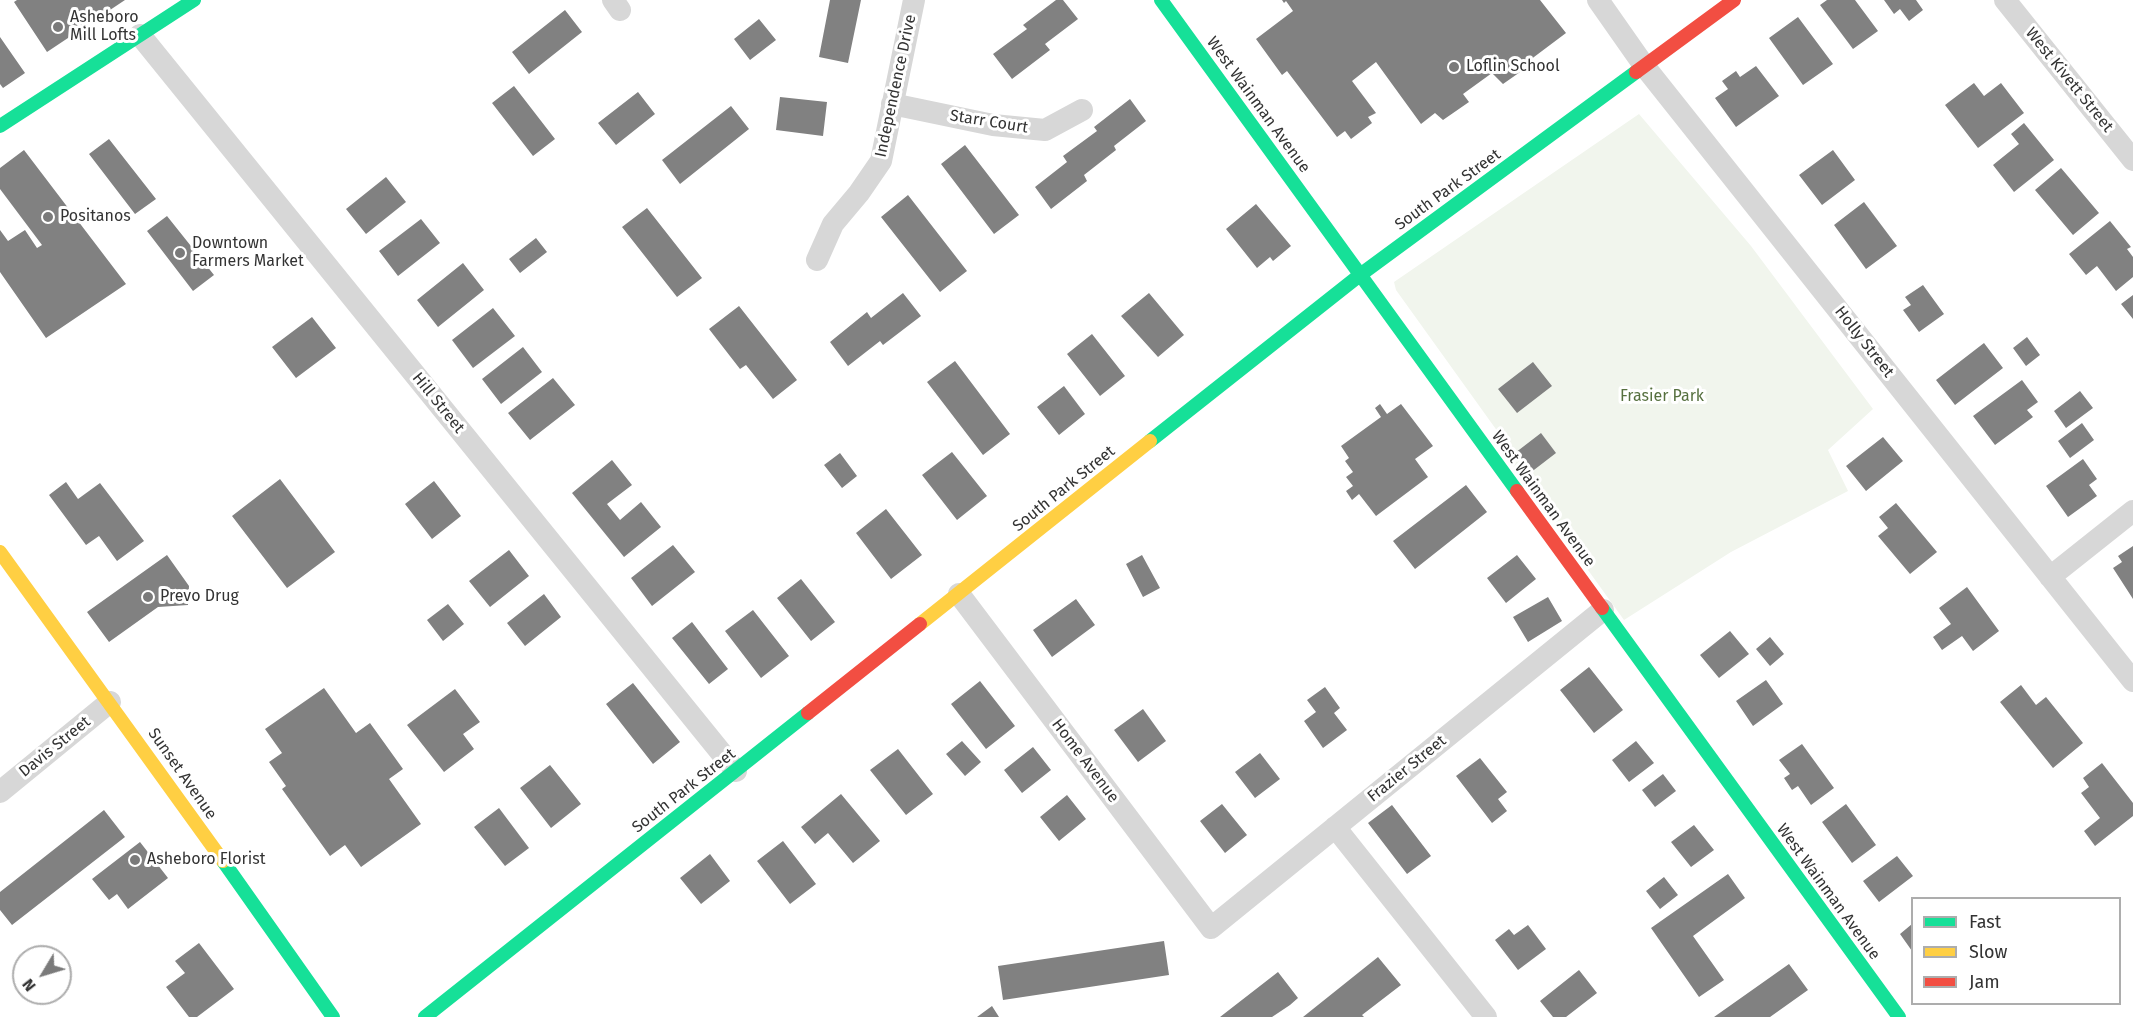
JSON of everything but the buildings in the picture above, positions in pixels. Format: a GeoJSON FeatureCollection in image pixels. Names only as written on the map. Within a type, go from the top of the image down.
{"type":"FeatureCollection","features":[{"type":"Feature","properties":{"kind":"main road"},"geometry":{"type":"LineString","coordinates":[[0,126],[194,0]]}},
{"type":"Feature","properties":{"kind":"main road","name":"West Wainman Avenue"},"geometry":{"type":"LineString","coordinates":[[1161,0],[1899,1017]]}},
{"type":"Feature","properties":{"kind":"main road","name":"South Park Street"},"geometry":{"type":"LineString","coordinates":[[425,1017],[1360,275],[1734,0]]}},
{"type":"Feature","properties":{"kind":"main road","name":"Sunset Avenue"},"geometry":{"type":"LineString","coordinates":[[0,552],[110,702],[333,1017]]}},
{"type":"Feature","properties":{"kind":"street","name":"Independence Drive"},"geometry":{"type":"LineString","coordinates":[[817,260],[833,224],[859,193],[881,161],[914,0]]}},
{"type":"Feature","properties":{"kind":"street","name":"Holly Street"},"geometry":{"type":"LineString","coordinates":[[1598,0],[1645,67],[2133,681]]}},
{"type":"Feature","properties":{"kind":"street","name":"West Kivett Street"},"geometry":{"type":"LineString","coordinates":[[2005,0],[2133,160]]}},
{"type":"Feature","properties":{"kind":"street","name":"Hill Street"},"geometry":{"type":"LineString","coordinates":[[140,35],[736,771]]}},
{"type":"Feature","properties":{"kind":"street","name":"Starr Court"},"geometry":{"type":"LineString","coordinates":[[892,104],[993,125],[1045,130],[1083,110]]}},
{"type":"Feature","properties":{"kind":"street"},"geometry":{"type":"LineString","coordinates":[[2050,577],[2133,511]]}},
{"type":"Feature","properties":{"kind":"street","name":"Home Avenue"},"geometry":{"type":"LineString","coordinates":[[959,594],[1211,928]]}},
{"type":"Feature","properties":{"kind":"street","name":"Frazier Street"},"geometry":{"type":"LineString","coordinates":[[1211,928],[1603,610]]}},
{"type":"Feature","properties":{"kind":"street","name":"Davis Street"},"geometry":{"type":"LineString","coordinates":[[0,792],[110,702]]}},
{"type":"Feature","properties":{"kind":"street"},"geometry":{"type":"LineString","coordinates":[[1335,827],[1486,1017]]}},
{"type":"Feature","properties":{"kind":"green space","name":"Frasier Park"},"geometry":{"type":"Polygon","coordinates":[[[1639,114],[1751,246],[1873,409],[1828,450],[1848,491],[1731,552],[1624,620],[1503,452],[1508,446],[1396,290],[1394,282],[1639,114]]]}},
{"type":"Feature","properties":{"kind":"traffic: fast"},"geometry":{"type":"LineString","coordinates":[[0,126],[194,0]]}},
{"type":"Feature","properties":{"kind":"traffic: fast"},"geometry":{"type":"LineString","coordinates":[[1161,0],[1517,491]]}},
{"type":"Feature","properties":{"kind":"traffic: fast"},"geometry":{"type":"LineString","coordinates":[[1150,441],[1360,275],[1636,72]]}},
{"type":"Feature","properties":{"kind":"traffic: fast"},"geometry":{"type":"LineString","coordinates":[[1602,608],[1899,1017]]}},
{"type":"Feature","properties":{"kind":"traffic: fast"},"geometry":{"type":"LineString","coordinates":[[425,1017],[808,713]]}},
{"type":"Feature","properties":{"kind":"traffic: fast"},"geometry":{"type":"LineString","coordinates":[[223,861],[333,1017]]}},
{"type":"Feature","properties":{"kind":"traffic: slow"},"geometry":{"type":"LineString","coordinates":[[920,624],[1150,441]]}},
{"type":"Feature","properties":{"kind":"traffic: slow"},"geometry":{"type":"LineString","coordinates":[[0,552],[223,861]]}},
{"type":"Feature","properties":{"kind":"traffic: jam"},"geometry":{"type":"LineString","coordinates":[[1636,72],[1734,0]]}},
{"type":"Feature","properties":{"kind":"traffic: jam"},"geometry":{"type":"LineString","coordinates":[[1517,491],[1602,608]]}},
{"type":"Feature","properties":{"kind":"traffic: jam"},"geometry":{"type":"LineString","coordinates":[[808,713],[920,624]]}},
{"type":"Feature","properties":{"kind":"place","name":"Asheboro Mill Lofts"},"geometry":{"type":"Point","coordinates":[58,27]}},
{"type":"Feature","properties":{"kind":"place","name":"Loflin School"},"geometry":{"type":"Point","coordinates":[1454,67]}},
{"type":"Feature","properties":{"kind":"place","name":"Positanos"},"geometry":{"type":"Point","coordinates":[48,217]}},
{"type":"Feature","properties":{"kind":"place","name":"Downtown Farmers Market"},"geometry":{"type":"Point","coordinates":[180,253]}},
{"type":"Feature","properties":{"kind":"place","name":"Prevo Drug"},"geometry":{"type":"Point","coordinates":[148,597]}},
{"type":"Feature","properties":{"kind":"place","name":"Asheboro Florist"},"geometry":{"type":"Point","coordinates":[135,860]}}]}
